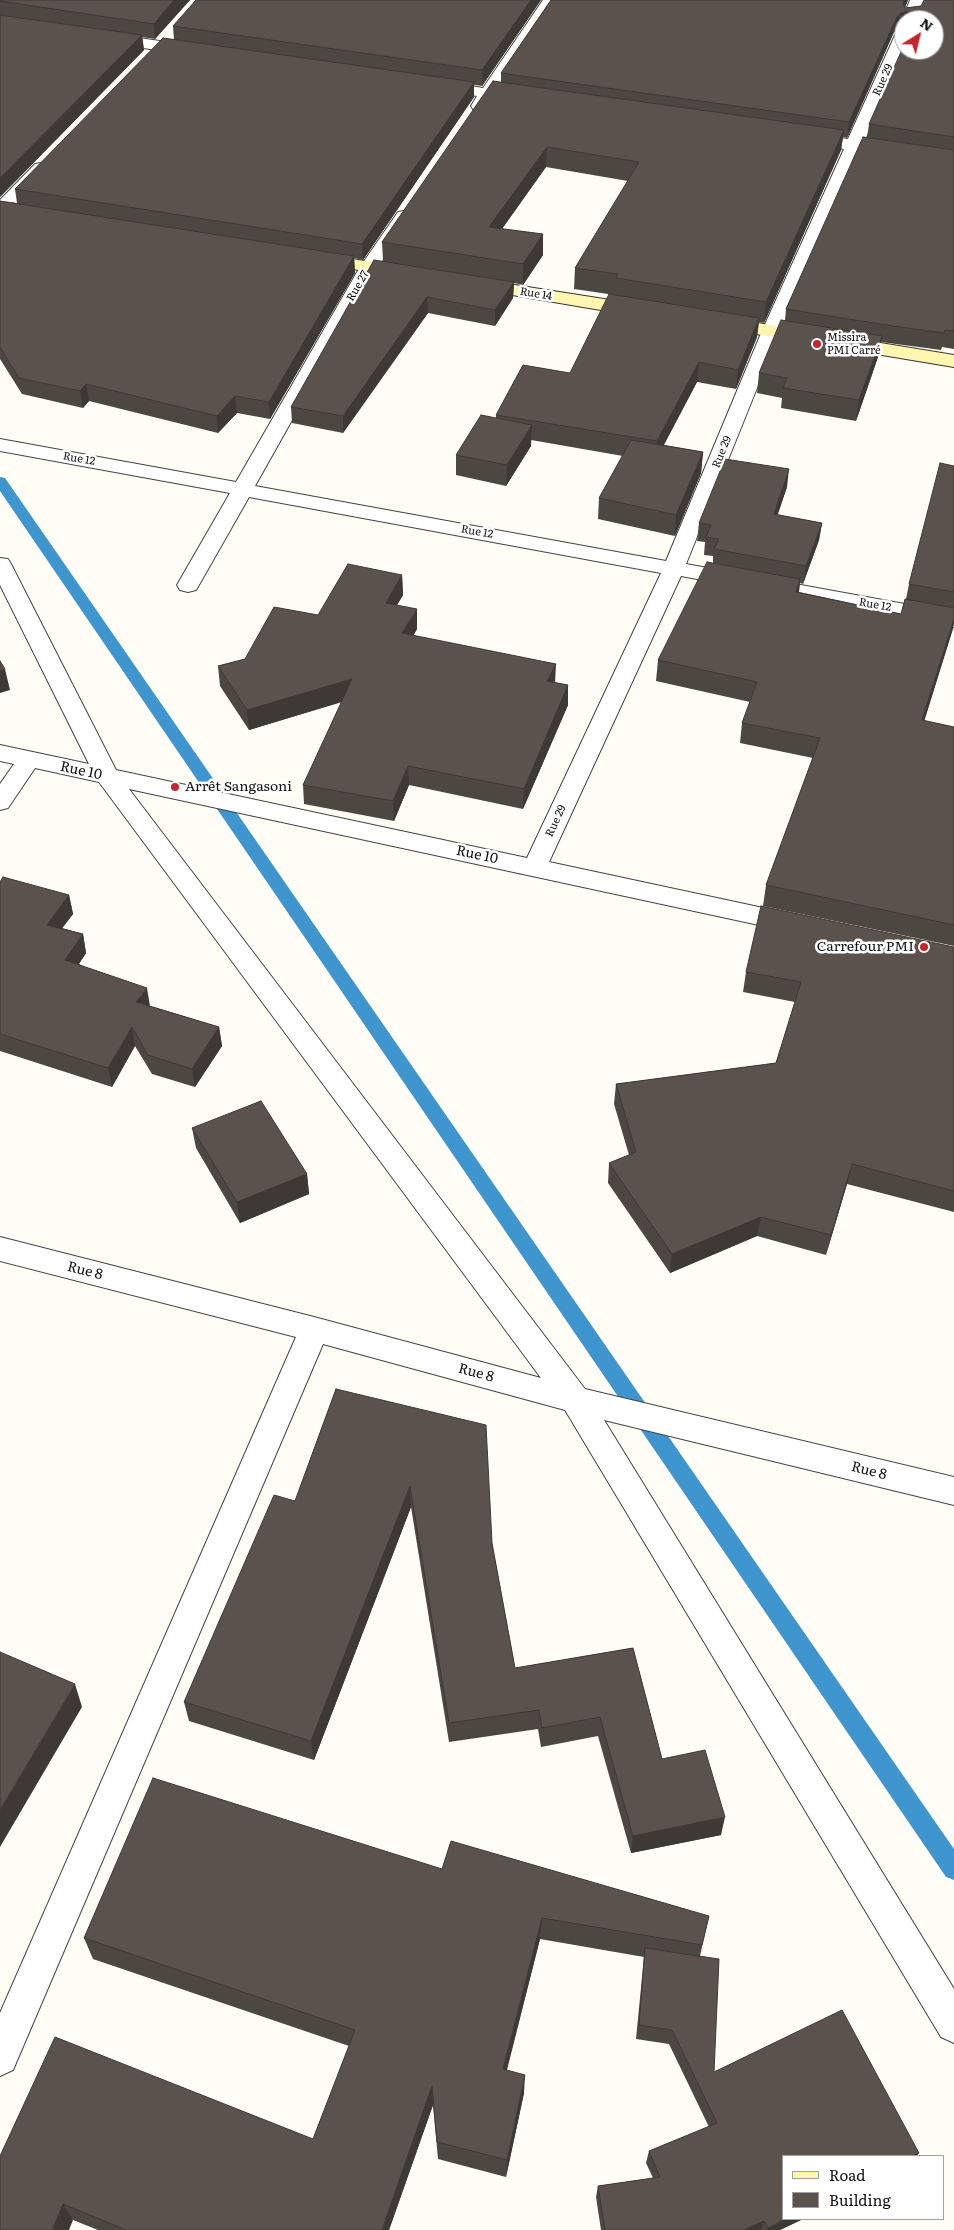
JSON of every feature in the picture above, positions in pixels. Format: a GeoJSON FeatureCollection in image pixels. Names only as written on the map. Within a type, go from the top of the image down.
{"type":"FeatureCollection","features":[{"type":"Feature","properties":{"kind":"street"},"geometry":{"type":"LineString","coordinates":[[472,117],[551,0]]}},
{"type":"Feature","properties":{"kind":"street"},"geometry":{"type":"LineString","coordinates":[[146,60],[172,33]]}},
{"type":"Feature","properties":{"kind":"street"},"geometry":{"type":"LineString","coordinates":[[94,36],[208,53]]}},
{"type":"Feature","properties":{"kind":"street","name":"Rue 29"},"geometry":{"type":"LineString","coordinates":[[534,868],[674,568],[771,332],[894,55]]}},
{"type":"Feature","properties":{"kind":"street"},"geometry":{"type":"LineString","coordinates":[[420,83],[538,100]]}},
{"type":"Feature","properties":{"kind":"street"},"geometry":{"type":"LineString","coordinates":[[795,137],[954,160]]}},
{"type":"Feature","properties":{"kind":"street"},"geometry":{"type":"LineString","coordinates":[[0,209],[50,159]]}},
{"type":"Feature","properties":{"kind":"street","name":"Rue 27"},"geometry":{"type":"LineString","coordinates":[[188,586],[369,266],[412,203]]}},
{"type":"Feature","properties":{"kind":"street"},"geometry":{"type":"LineString","coordinates":[[0,209],[21,212]]}},
{"type":"Feature","properties":{"kind":"street"},"geometry":{"type":"LineString","coordinates":[[302,256],[428,276]]}},
{"type":"Feature","properties":{"kind":"street","name":"Rue 14"},"geometry":{"type":"LineString","coordinates":[[458,281],[663,314]]}},
{"type":"Feature","properties":{"kind":"street"},"geometry":{"type":"LineString","coordinates":[[702,320],[954,361]]}},
{"type":"Feature","properties":{"kind":"street","name":"Rue 12"},"geometry":{"type":"LineString","coordinates":[[0,445],[954,620]]}},
{"type":"Feature","properties":{"kind":"street"},"geometry":{"type":"LineString","coordinates":[[0,564],[107,776],[575,1400],[954,2024]]}},
{"type":"Feature","properties":{"kind":"street","name":"Rue 10"},"geometry":{"type":"LineString","coordinates":[[0,753],[817,928]]}},
{"type":"Feature","properties":{"kind":"street"},"geometry":{"type":"LineString","coordinates":[[0,802],[29,760]]}},
{"type":"Feature","properties":{"kind":"street","name":"Rue 8"},"geometry":{"type":"LineString","coordinates":[[0,1249],[314,1328],[575,1400],[954,1491]]}},
{"type":"Feature","properties":{"kind":"street"},"geometry":{"type":"LineString","coordinates":[[0,2057],[314,1328]]}},
{"type":"Feature","properties":{"kind":"building"},"geometry":{"type":"Polygon","coordinates":[[[0,0],[174,0],[154,24],[0,0]]]}},
{"type":"Feature","properties":{"kind":"building"},"geometry":{"type":"Polygon","coordinates":[[[196,0],[531,0],[482,70],[173,26],[196,0]]]}},
{"type":"Feature","properties":{"kind":"building"},"geometry":{"type":"Polygon","coordinates":[[[551,0],[904,0],[905,8],[921,6],[924,0],[954,0],[954,137],[869,124],[897,60],[944,60],[944,10],[894,10],[894,24],[849,122],[501,73],[551,0]]]}},
{"type":"Feature","properties":{"kind":"building"},"geometry":{"type":"Polygon","coordinates":[[[0,15],[142,35],[0,178],[0,15]]]}},
{"type":"Feature","properties":{"kind":"building"},"geometry":{"type":"Polygon","coordinates":[[[163,38],[474,82],[362,244],[15,189],[163,38]]]}},
{"type":"Feature","properties":{"kind":"building"},"geometry":{"type":"Polygon","coordinates":[[[493,81],[844,130],[766,302],[616,278],[618,274],[575,268],[639,162],[547,147],[489,227],[543,234],[523,264],[382,242],[493,81]]]}},
{"type":"Feature","properties":{"kind":"building"},"geometry":{"type":"Polygon","coordinates":[[[863,137],[954,150],[954,331],[945,330],[944,333],[786,309],[863,137]]]}},
{"type":"Feature","properties":{"kind":"building"},"geometry":{"type":"Polygon","coordinates":[[[0,201],[354,256],[269,402],[235,396],[217,416],[86,384],[80,391],[19,378],[0,347],[0,201]]]}},
{"type":"Feature","properties":{"kind":"building"},"geometry":{"type":"Polygon","coordinates":[[[374,260],[514,282],[495,310],[427,297],[343,416],[291,407],[374,260]]]}},
{"type":"Feature","properties":{"kind":"building"},"geometry":{"type":"Polygon","coordinates":[[[609,294],[759,318],[738,370],[699,362],[657,441],[496,415],[523,365],[570,373],[609,294]]]}},
{"type":"Feature","properties":{"kind":"building"},"geometry":{"type":"Polygon","coordinates":[[[781,320],[882,336],[859,400],[783,388],[787,378],[759,373],[781,320]]]}},
{"type":"Feature","properties":{"kind":"building"},"geometry":{"type":"Polygon","coordinates":[[[481,415],[532,425],[507,465],[456,455],[481,415]]]}},
{"type":"Feature","properties":{"kind":"building"},"geometry":{"type":"Polygon","coordinates":[[[631,440],[703,452],[676,515],[599,498],[631,440]]]}},
{"type":"Feature","properties":{"kind":"building"},"geometry":{"type":"Polygon","coordinates":[[[725,459],[789,469],[774,514],[822,523],[806,566],[714,549],[719,539],[706,537],[711,525],[699,523],[725,459]]]}},
{"type":"Feature","properties":{"kind":"building"},"geometry":{"type":"Polygon","coordinates":[[[940,463],[954,466],[954,592],[909,584],[940,463]]]}},
{"type":"Feature","properties":{"kind":"building"},"geometry":{"type":"Polygon","coordinates":[[[707,562],[800,579],[796,592],[901,614],[905,599],[954,608],[954,619],[922,720],[954,727],[954,925],[766,885],[820,738],[742,723],[757,682],[658,660],[707,562]]]}},
{"type":"Feature","properties":{"kind":"building"},"geometry":{"type":"Polygon","coordinates":[[[348,564],[402,575],[386,603],[417,609],[402,633],[556,664],[547,681],[568,685],[524,789],[408,766],[393,801],[303,785],[352,679],[247,710],[218,666],[245,659],[274,607],[318,615],[348,564]]]}},
{"type":"Feature","properties":{"kind":"building"},"geometry":{"type":"Polygon","coordinates":[[[0,661],[5,669],[0,671],[0,661]]]}},
{"type":"Feature","properties":{"kind":"building"},"geometry":{"type":"Polygon","coordinates":[[[3,877],[69,895],[47,925],[83,934],[65,960],[147,988],[136,1002],[219,1027],[192,1069],[148,1055],[132,1027],[108,1068],[0,1034],[0,882],[3,877]]]}},
{"type":"Feature","properties":{"kind":"building"},"geometry":{"type":"Polygon","coordinates":[[[761,906],[954,947],[954,1191],[852,1164],[831,1235],[761,1217],[672,1254],[609,1163],[636,1152],[616,1084],[776,1063],[801,982],[746,972],[761,906]]]}},
{"type":"Feature","properties":{"kind":"building"},"geometry":{"type":"Polygon","coordinates":[[[261,1101],[307,1174],[237,1202],[192,1128],[261,1101]]]}},
{"type":"Feature","properties":{"kind":"building"},"geometry":{"type":"Polygon","coordinates":[[[336,1389],[486,1425],[492,1543],[515,1668],[633,1648],[662,1759],[705,1750],[725,1817],[633,1836],[600,1717],[542,1728],[539,1710],[449,1723],[410,1486],[311,1741],[184,1702],[274,1495],[295,1501],[336,1389]]]}},
{"type":"Feature","properties":{"kind":"building"},"geometry":{"type":"Polygon","coordinates":[[[0,1652],[75,1684],[0,1810],[0,1652]]]}},
{"type":"Feature","properties":{"kind":"building"},"geometry":{"type":"Polygon","coordinates":[[[153,1778],[442,1869],[451,1841],[709,1916],[702,1945],[542,1918],[503,2069],[525,2075],[507,2160],[437,2142],[432,2086],[382,2230],[126,2230],[63,2204],[52,2230],[0,2230],[0,2156],[55,2037],[313,2139],[355,2030],[84,1938],[153,1778]]]}},
{"type":"Feature","properties":{"kind":"building"},"geometry":{"type":"Polygon","coordinates":[[[645,1948],[719,1959],[714,2072],[842,2010],[919,2153],[914,2155],[782,2155],[782,2220],[784,2220],[768,2228],[764,2221],[744,2230],[605,2230],[598,2186],[660,2177],[649,2151],[717,2123],[672,2030],[639,2025],[645,1948]]]}},
{"type":"Feature","properties":{"kind":"waterway"},"geometry":{"type":"LineString","coordinates":[[0,481],[954,1869]]}},
{"type":"Feature","properties":{"kind":"place","name":"Missira PMI Carré"},"geometry":{"type":"Point","coordinates":[817,344]}},
{"type":"Feature","properties":{"kind":"place","name":"Arrêt Sangasoni"},"geometry":{"type":"Point","coordinates":[175,787]}},
{"type":"Feature","properties":{"kind":"place","name":"Carrefour PMI"},"geometry":{"type":"Point","coordinates":[924,947]}}]}
